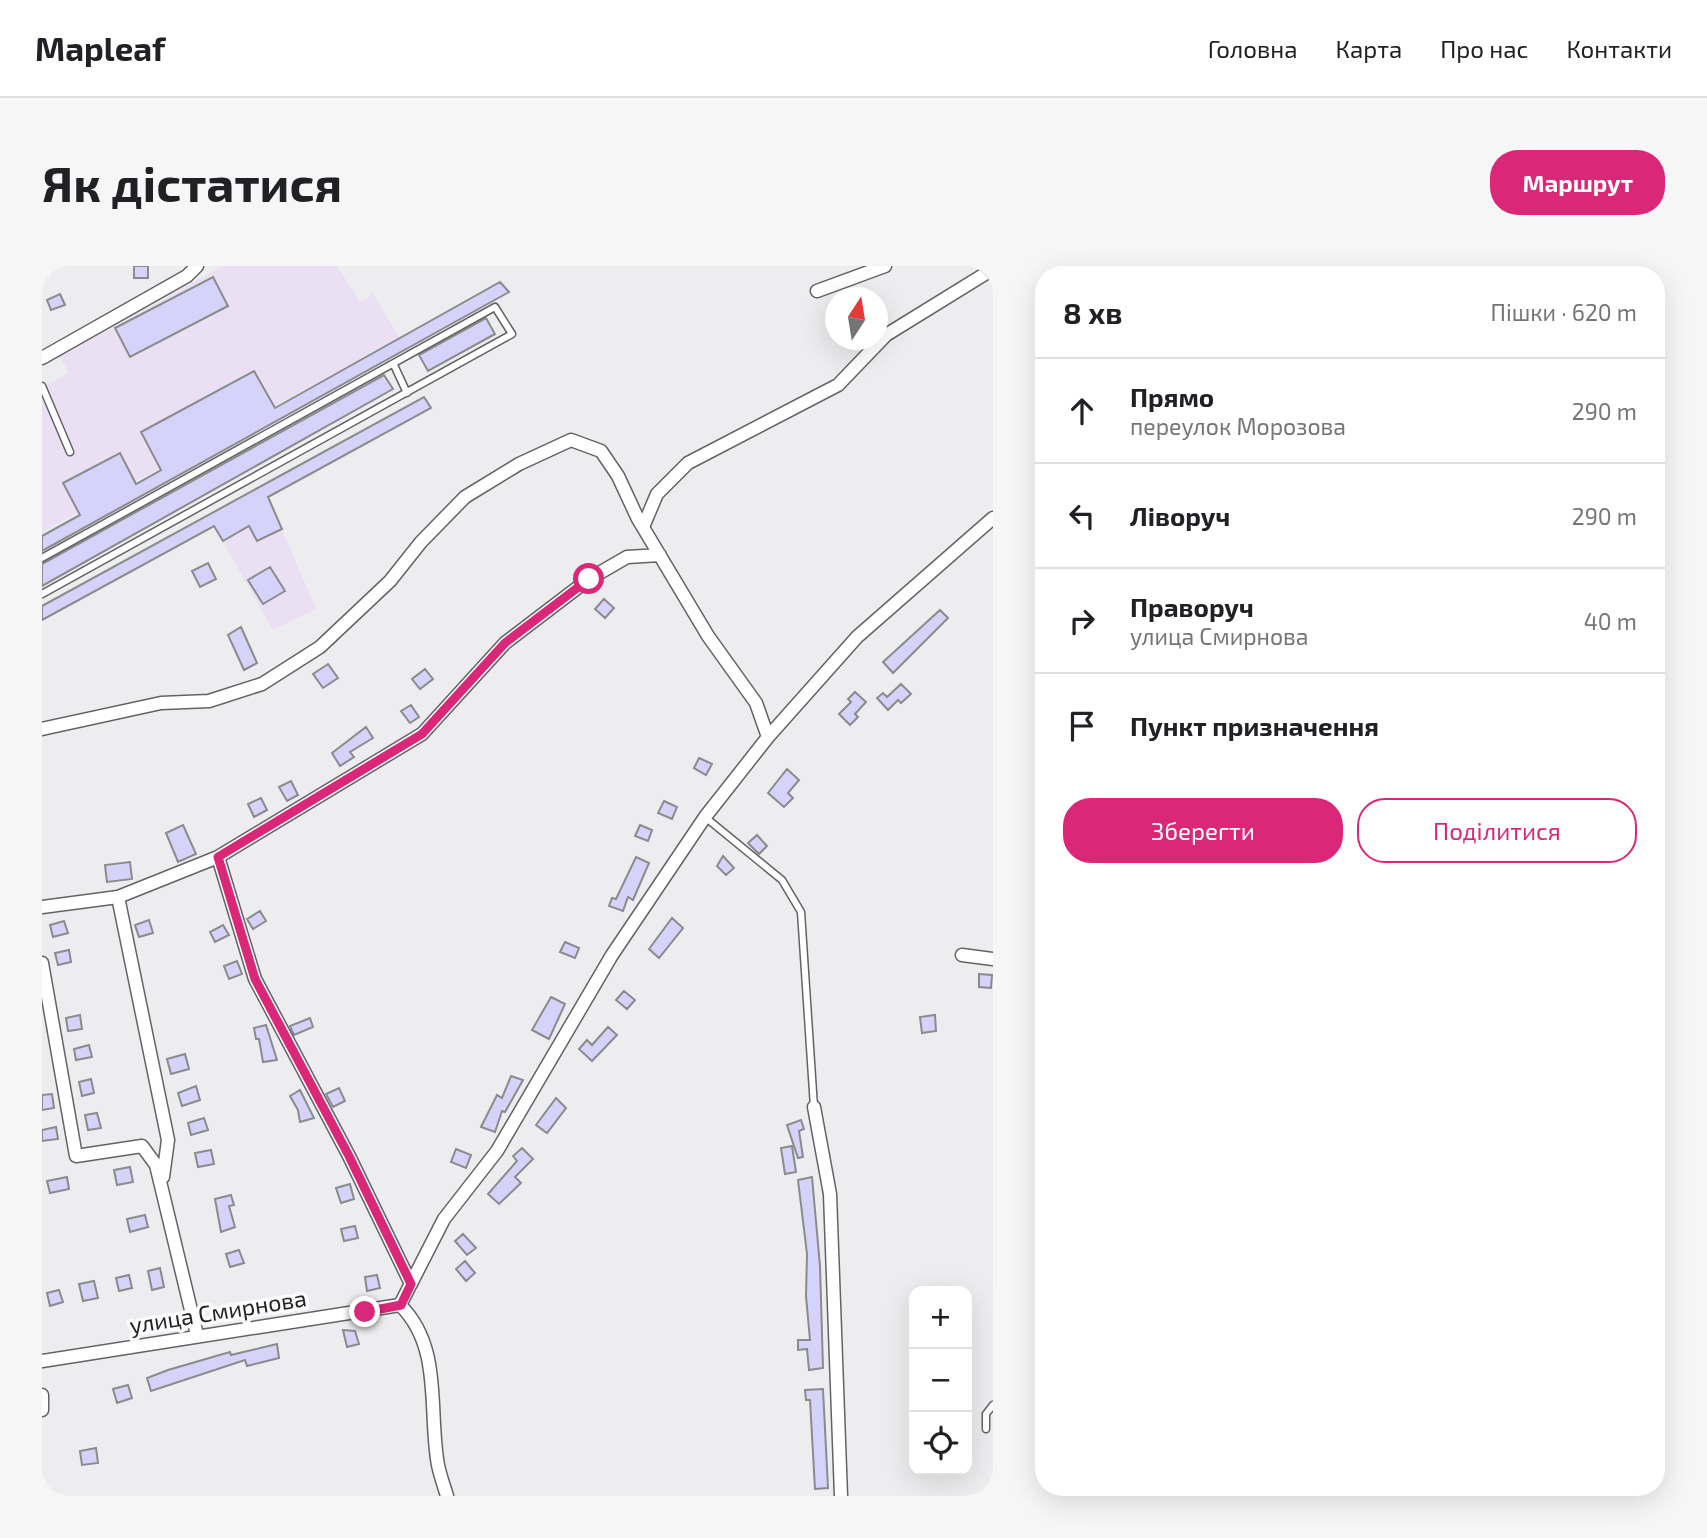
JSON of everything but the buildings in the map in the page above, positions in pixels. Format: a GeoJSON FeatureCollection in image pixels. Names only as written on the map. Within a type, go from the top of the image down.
{"type":"FeatureCollection","features":[{"type":"Feature","properties":{"kind":"street"},"geometry":{"type":"LineString","coordinates":[[42,358],[187,276],[197,266]]}},
{"type":"Feature","properties":{"kind":"street"},"geometry":{"type":"LineString","coordinates":[[817,291],[885,266]]}},
{"type":"Feature","properties":{"kind":"street"},"geometry":{"type":"LineString","coordinates":[[643,527],[657,494],[688,463],[838,385],[886,335],[993,269]]}},
{"type":"Feature","properties":{"kind":"street"},"geometry":{"type":"LineString","coordinates":[[42,729],[161,703],[209,701],[262,684],[330,638],[390,581],[421,542],[465,497],[519,464],[571,440],[601,451],[708,636],[756,703],[768,737]]}},
{"type":"Feature","properties":{"kind":"street"},"geometry":{"type":"LineString","coordinates":[[447,1496],[438,1464],[431,1371],[420,1329],[401,1305],[444,1219],[497,1151],[612,955],[705,817],[768,737],[857,637],[993,518]]}},
{"type":"Feature","properties":{"kind":"street"},"geometry":{"type":"LineString","coordinates":[[42,906],[118,897],[218,857],[422,734],[505,643],[589,579],[627,557],[660,555]]}},
{"type":"Feature","properties":{"kind":"street"},"geometry":{"type":"LineString","coordinates":[[218,857],[255,979],[349,1156],[411,1284]]}},
{"type":"Feature","properties":{"kind":"street"},"geometry":{"type":"LineString","coordinates":[[118,897],[168,1140],[162,1185]]}},
{"type":"Feature","properties":{"kind":"street"},"geometry":{"type":"LineString","coordinates":[[962,955],[993,959]]}},
{"type":"Feature","properties":{"kind":"street"},"geometry":{"type":"LineString","coordinates":[[42,963],[76,1156],[142,1146],[156,1165],[197,1335]]}},
{"type":"Feature","properties":{"kind":"street"},"geometry":{"type":"LineString","coordinates":[[814,1107],[830,1194],[841,1496]]}},
{"type":"Feature","properties":{"kind":"street","name":"улица Смирнова"},"geometry":{"type":"LineString","coordinates":[[42,1361],[401,1305]]}},
{"type":"Feature","properties":{"kind":"street"},"geometry":{"type":"LineString","coordinates":[[42,1395],[42,1410]]}},
{"type":"Feature","properties":{"kind":"lane"},"geometry":{"type":"LineString","coordinates":[[42,558],[495,307],[512,334],[42,594]]}},
{"type":"Feature","properties":{"kind":"lane"},"geometry":{"type":"LineString","coordinates":[[394,365],[407,393]]}},
{"type":"Feature","properties":{"kind":"lane"},"geometry":{"type":"LineString","coordinates":[[42,386],[70,452]]}},
{"type":"Feature","properties":{"kind":"lane"},"geometry":{"type":"LineString","coordinates":[[705,817],[782,880],[801,912],[814,1107]]}},
{"type":"Feature","properties":{"kind":"lane"},"geometry":{"type":"LineString","coordinates":[[986,1429],[986,1414],[993,1405]]}},
{"type":"Feature","properties":{"kind":"shaded area"},"geometry":{"type":"Polygon","coordinates":[[[223,266],[337,266],[360,302],[373,294],[400,338],[42,532],[42,387],[69,373],[60,357],[223,266]]]}},
{"type":"Feature","properties":{"kind":"shaded area"},"geometry":{"type":"Polygon","coordinates":[[[268,497],[316,609],[273,630],[214,526],[268,497]]]}},
{"type":"Feature","properties":{"kind":"route"},"geometry":{"type":"LineString","coordinates":[[365,1312],[401,1305],[411,1284],[349,1156],[255,979],[218,857],[422,734],[505,643],[589,579]]}}]}
